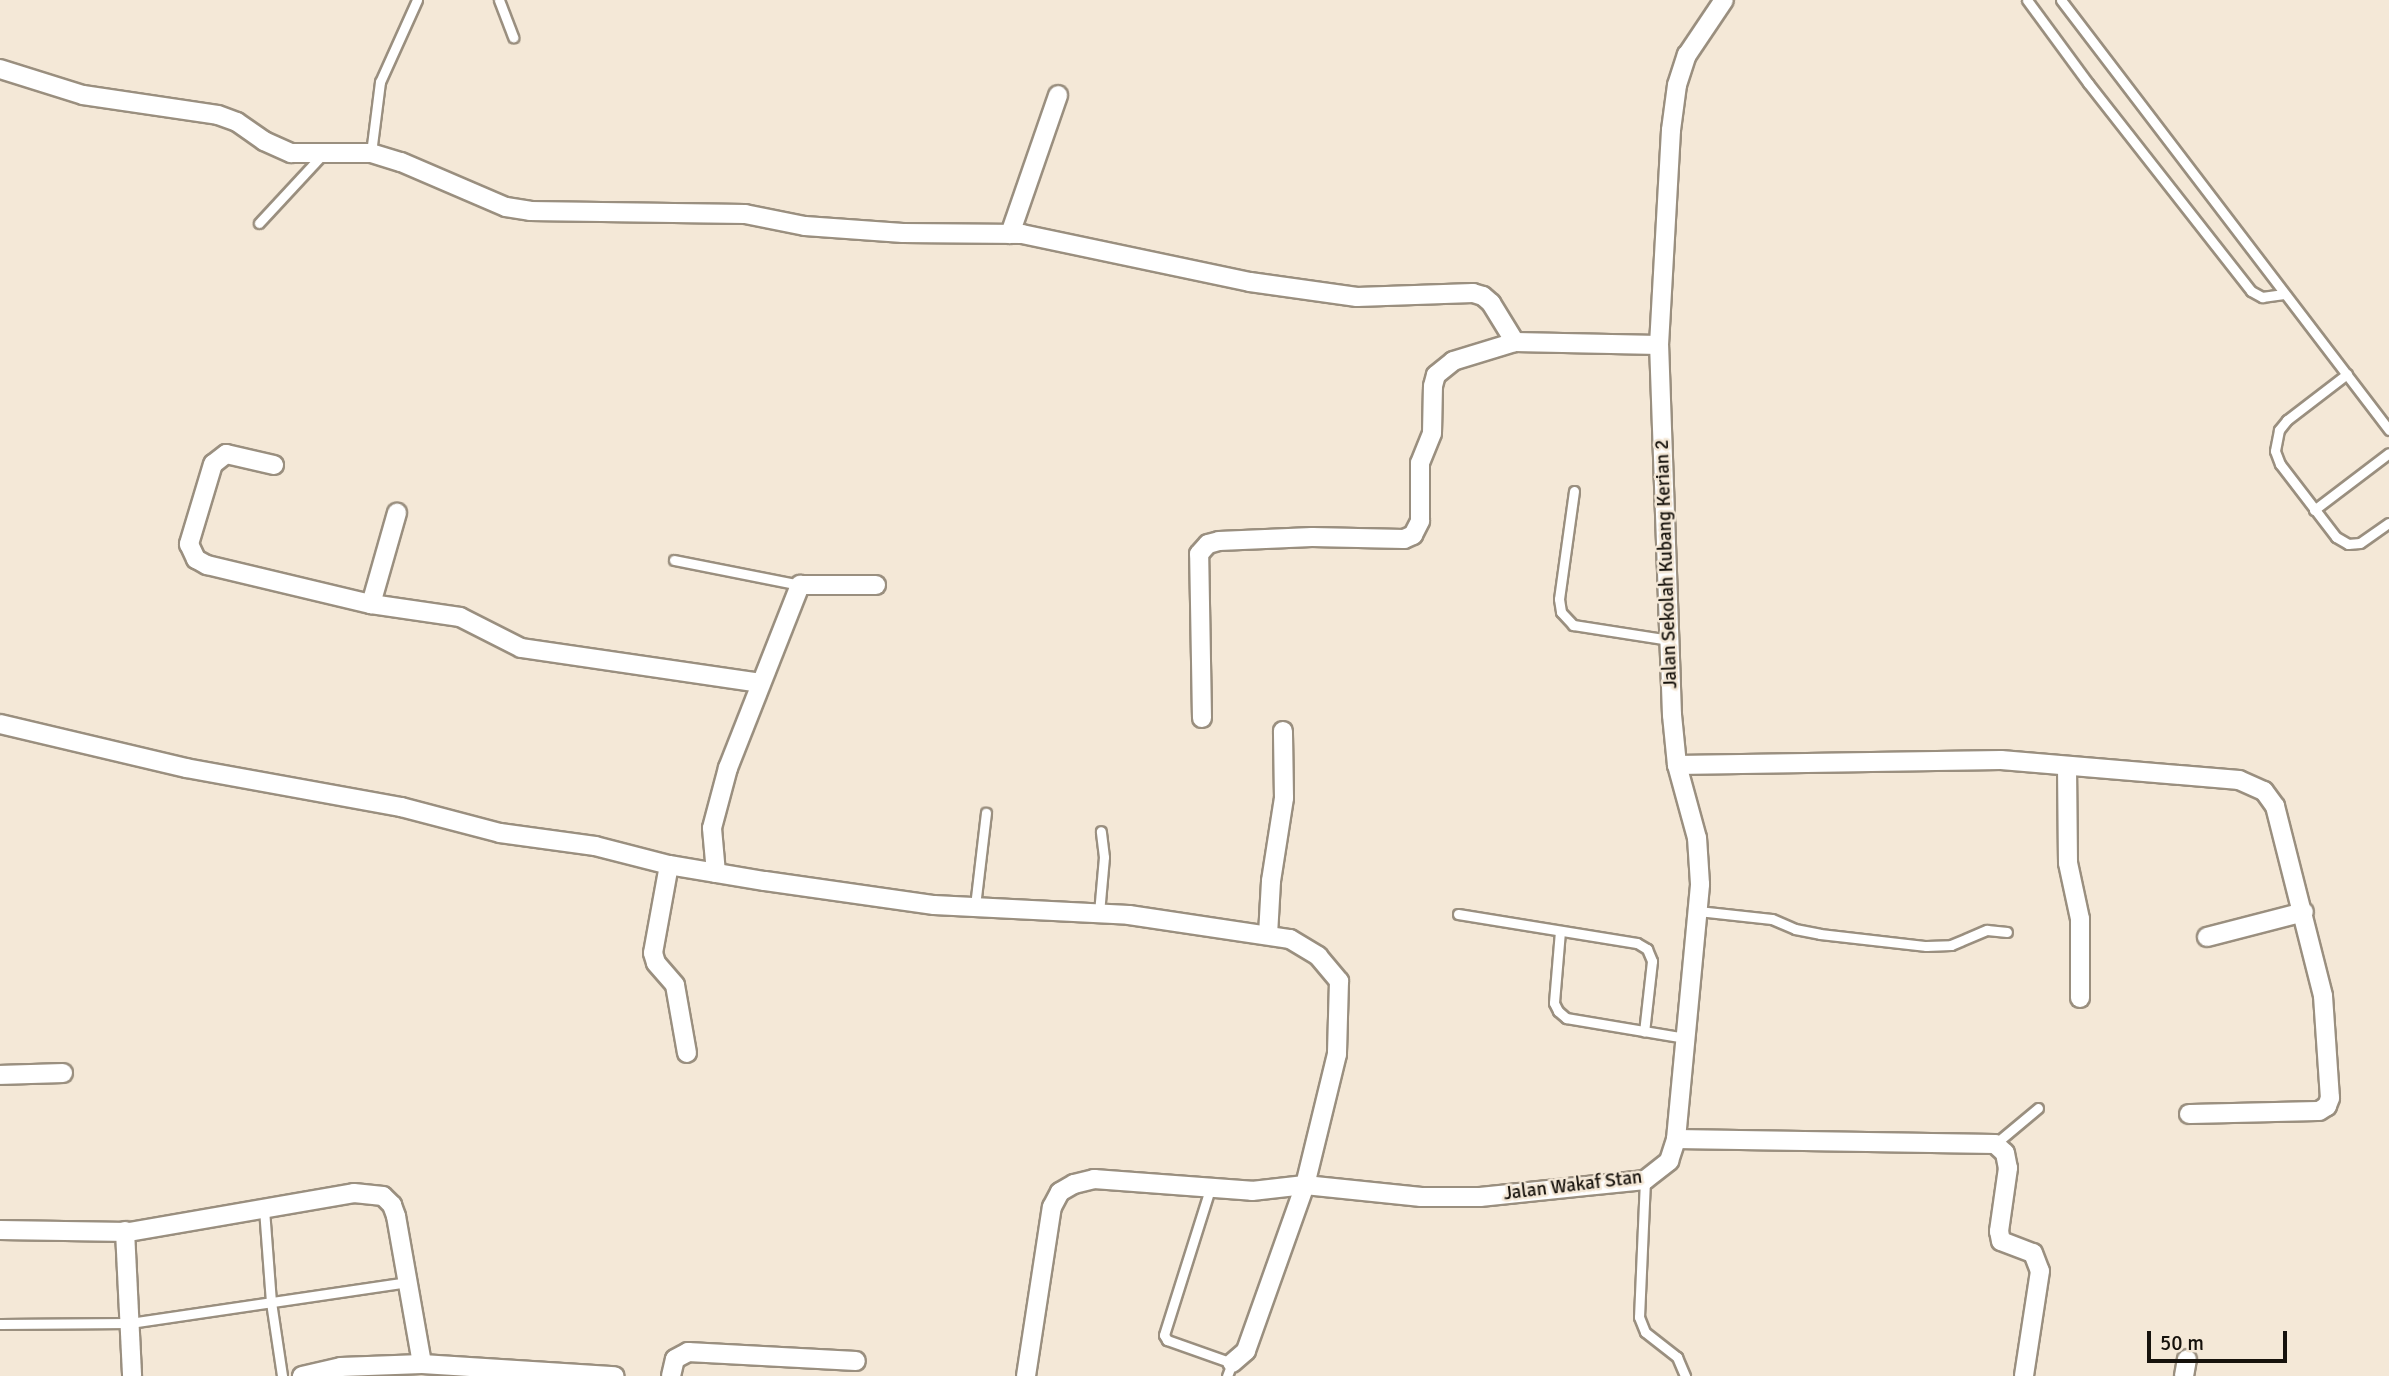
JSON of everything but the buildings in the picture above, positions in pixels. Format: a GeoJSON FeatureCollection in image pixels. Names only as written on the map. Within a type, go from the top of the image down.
{"type":"FeatureCollection","features":[{"type":"Feature","properties":{"kind":"street","name":"Jalan Sekolah Kubang Kerian 2"},"geometry":{"type":"LineString","coordinates":[[1676,1139],[1698,911],[1698,838],[1677,765],[1659,345],[1671,130],[1677,85],[1687,55],[1724,0]]}},
{"type":"Feature","properties":{"kind":"street"},"geometry":{"type":"LineString","coordinates":[[0,69],[83,95],[218,115],[237,122],[284,151],[323,154],[371,153],[401,162],[506,207],[530,211],[746,214],[805,226],[902,233],[1022,234],[1250,282],[1357,297],[1473,293],[1483,296],[1490,303],[1515,342]]}},
{"type":"Feature","properties":{"kind":"street"},"geometry":{"type":"LineString","coordinates":[[1010,234],[1058,95]]}},
{"type":"Feature","properties":{"kind":"street"},"geometry":{"type":"LineString","coordinates":[[1202,718],[1199,555],[1208,544],[1219,541],[1312,537],[1404,539],[1413,535],[1420,521],[1420,463],[1434,425],[1433,386],[1436,375],[1453,361],[1515,342],[1659,345]]}},
{"type":"Feature","properties":{"kind":"street"},"geometry":{"type":"LineString","coordinates":[[274,465],[226,454],[213,464],[189,544],[196,559],[207,565],[372,604],[460,617],[521,648],[760,683]]}},
{"type":"Feature","properties":{"kind":"street"},"geometry":{"type":"LineString","coordinates":[[372,604],[397,513]]}},
{"type":"Feature","properties":{"kind":"street"},"geometry":{"type":"LineString","coordinates":[[716,873],[712,828],[728,768],[760,683],[794,607],[800,584],[876,585]]}},
{"type":"Feature","properties":{"kind":"street"},"geometry":{"type":"LineString","coordinates":[[0,724],[186,768],[401,807],[500,833],[595,846],[669,865],[716,873],[934,905],[1100,913],[1290,939],[1318,956],[1339,981],[1337,1054],[1305,1185],[1246,1351],[1229,1370]]}},
{"type":"Feature","properties":{"kind":"street"},"geometry":{"type":"LineString","coordinates":[[1269,935],[1271,881],[1284,798],[1283,731]]}},
{"type":"Feature","properties":{"kind":"street"},"geometry":{"type":"LineString","coordinates":[[1677,765],[2001,760],[2239,780],[2264,790],[2275,806],[2304,912],[2323,996],[2330,1098],[2327,1106],[2319,1111],[2283,1114],[2189,1114]]}},
{"type":"Feature","properties":{"kind":"street"},"geometry":{"type":"LineString","coordinates":[[2067,767],[2068,863],[2080,919],[2080,998]]}},
{"type":"Feature","properties":{"kind":"street"},"geometry":{"type":"LineString","coordinates":[[669,865],[653,953],[656,963],[676,985],[687,1053]]}},
{"type":"Feature","properties":{"kind":"street"},"geometry":{"type":"LineString","coordinates":[[2207,937],[2304,912]]}},
{"type":"Feature","properties":{"kind":"street"},"geometry":{"type":"LineString","coordinates":[[0,1075],[63,1073]]}},
{"type":"Feature","properties":{"kind":"street"},"geometry":{"type":"LineString","coordinates":[[1676,1139],[1995,1144],[2005,1153],[2008,1168],[1999,1231],[2001,1241],[2033,1253],[2040,1271],[2024,1376]]}},
{"type":"Feature","properties":{"kind":"street","name":"Jalan Wakaf Stan"},"geometry":{"type":"LineString","coordinates":[[1026,1376],[1052,1207],[1059,1192],[1094,1179],[1252,1191],[1305,1185],[1421,1198],[1480,1198],[1644,1180],[1669,1161],[1676,1139]]}},
{"type":"Feature","properties":{"kind":"street"},"geometry":{"type":"LineString","coordinates":[[0,1230],[124,1231],[354,1194],[383,1196],[392,1205],[396,1216],[422,1364]]}},
{"type":"Feature","properties":{"kind":"street"},"geometry":{"type":"LineString","coordinates":[[124,1231],[132,1376]]}},
{"type":"Feature","properties":{"kind":"street"},"geometry":{"type":"LineString","coordinates":[[671,1376],[675,1359],[688,1352],[856,1361]]}},
{"type":"Feature","properties":{"kind":"street"},"geometry":{"type":"LineString","coordinates":[[302,1376],[341,1367],[422,1364],[615,1376]]}},
{"type":"Feature","properties":{"kind":"lane"},"geometry":{"type":"LineString","coordinates":[[371,153],[380,82],[417,0]]}},
{"type":"Feature","properties":{"kind":"lane"},"geometry":{"type":"LineString","coordinates":[[499,0],[513,37]]}},
{"type":"Feature","properties":{"kind":"lane"},"geometry":{"type":"LineString","coordinates":[[2027,0],[2088,83],[2251,291],[2262,297],[2284,294]]}},
{"type":"Feature","properties":{"kind":"lane"},"geometry":{"type":"LineString","coordinates":[[2061,0],[2389,430]]}},
{"type":"Feature","properties":{"kind":"lane"},"geometry":{"type":"LineString","coordinates":[[259,223],[323,154]]}},
{"type":"Feature","properties":{"kind":"lane"},"geometry":{"type":"LineString","coordinates":[[2347,374],[2287,421],[2276,440],[2275,451],[2280,464],[2336,537],[2348,544],[2360,543],[2389,523]]}},
{"type":"Feature","properties":{"kind":"lane"},"geometry":{"type":"LineString","coordinates":[[2314,510],[2389,453]]}},
{"type":"Feature","properties":{"kind":"lane"},"geometry":{"type":"LineString","coordinates":[[1574,491],[1559,598],[1561,612],[1573,625],[1670,640]]}},
{"type":"Feature","properties":{"kind":"lane"},"geometry":{"type":"LineString","coordinates":[[674,560],[800,584]]}},
{"type":"Feature","properties":{"kind":"lane"},"geometry":{"type":"LineString","coordinates":[[975,906],[986,813]]}},
{"type":"Feature","properties":{"kind":"lane"},"geometry":{"type":"LineString","coordinates":[[1100,913],[1104,856],[1101,831]]}},
{"type":"Feature","properties":{"kind":"lane"},"geometry":{"type":"LineString","coordinates":[[1698,911],[1772,919],[1795,929],[1820,934],[1926,946],[1951,944],[1987,930],[2007,932]]}},
{"type":"Feature","properties":{"kind":"lane"},"geometry":{"type":"LineString","coordinates":[[1458,914],[1637,943],[1647,949],[1652,961],[1644,1032]]}},
{"type":"Feature","properties":{"kind":"lane"},"geometry":{"type":"LineString","coordinates":[[1560,931],[1554,1003],[1558,1012],[1566,1018],[1685,1038]]}},
{"type":"Feature","properties":{"kind":"lane"},"geometry":{"type":"LineString","coordinates":[[1995,1144],[2038,1108]]}},
{"type":"Feature","properties":{"kind":"lane"},"geometry":{"type":"LineString","coordinates":[[1644,1180],[1639,1317],[1645,1332],[1677,1357],[1685,1376]]}},
{"type":"Feature","properties":{"kind":"lane"},"geometry":{"type":"LineString","coordinates":[[1210,1189],[1164,1335],[1167,1340],[1229,1370]]}},
{"type":"Feature","properties":{"kind":"lane"},"geometry":{"type":"LineString","coordinates":[[264,1209],[271,1302],[282,1376]]}},
{"type":"Feature","properties":{"kind":"lane"},"geometry":{"type":"LineString","coordinates":[[0,1325],[130,1323],[408,1282]]}}]}
